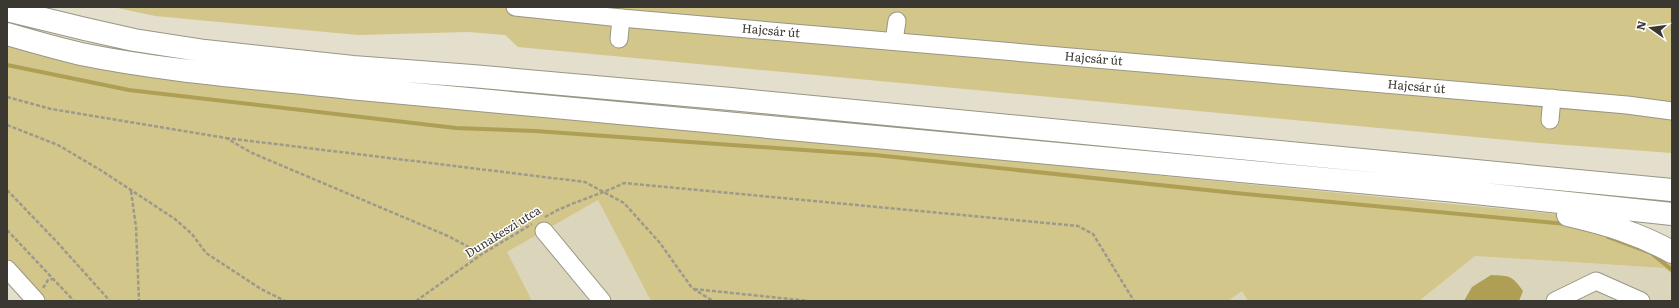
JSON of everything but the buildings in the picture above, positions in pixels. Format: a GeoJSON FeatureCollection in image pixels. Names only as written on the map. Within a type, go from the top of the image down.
{"type":"FeatureCollection","features":[{"type":"Feature","properties":{"kind":"highway"},"geometry":{"type":"LineString","coordinates":[[7,10],[85,30],[134,40],[205,51],[345,66],[731,99],[1672,190]]}},
{"type":"Feature","properties":{"kind":"highway"},"geometry":{"type":"LineString","coordinates":[[7,34],[80,53],[203,72],[342,87],[1456,191],[1672,214]]}},
{"type":"Feature","properties":{"kind":"highway"},"geometry":{"type":"LineString","coordinates":[[1456,191],[1607,224],[1638,235],[1672,252]]}},
{"type":"Feature","properties":{"kind":"street","name":"Hajcsár út"},"geometry":{"type":"LineString","coordinates":[[515,7],[621,18],[1552,98],[1672,111]]}},
{"type":"Feature","properties":{"kind":"street"},"geometry":{"type":"LineString","coordinates":[[619,39],[621,18]]}},
{"type":"Feature","properties":{"kind":"street"},"geometry":{"type":"LineString","coordinates":[[894,41],[897,21]]}},
{"type":"Feature","properties":{"kind":"street"},"geometry":{"type":"LineString","coordinates":[[1550,120],[1552,98]]}},
{"type":"Feature","properties":{"kind":"street"},"geometry":{"type":"LineString","coordinates":[[540,224],[602,301]]}},
{"type":"Feature","properties":{"kind":"street"},"geometry":{"type":"LineString","coordinates":[[7,269],[30,299]]}},
{"type":"Feature","properties":{"kind":"street"},"geometry":{"type":"LineString","coordinates":[[1556,301],[1596,280],[1641,301]]}},
{"type":"Feature","properties":{"kind":"path"},"geometry":{"type":"LineString","coordinates":[[7,96],[51,109],[226,138],[586,182],[624,203],[660,243],[692,288],[713,301]]}},
{"type":"Feature","properties":{"kind":"path"},"geometry":{"type":"LineString","coordinates":[[7,125],[58,145],[131,191],[175,219],[192,234],[206,253],[261,289],[286,301]]}},
{"type":"Feature","properties":{"kind":"path"},"geometry":{"type":"LineString","coordinates":[[226,138],[252,154],[448,236],[482,254]]}},
{"type":"Feature","properties":{"kind":"path","name":"Dunakeszi utca"},"geometry":{"type":"LineString","coordinates":[[416,301],[482,254],[540,224],[554,211],[584,198],[606,192],[624,183],[1078,226],[1093,234],[1134,301]]}},
{"type":"Feature","properties":{"kind":"path"},"geometry":{"type":"LineString","coordinates":[[7,190],[56,241],[110,301]]}},
{"type":"Feature","properties":{"kind":"path"},"geometry":{"type":"LineString","coordinates":[[131,191],[136,226],[139,301]]}},
{"type":"Feature","properties":{"kind":"path"},"geometry":{"type":"LineString","coordinates":[[7,230],[74,301]]}},
{"type":"Feature","properties":{"kind":"path"},"geometry":{"type":"LineString","coordinates":[[692,288],[809,301]]}},
{"type":"Feature","properties":{"kind":"shaded area"},"geometry":{"type":"Polygon","coordinates":[[[113,7],[1672,7],[1672,153],[1539,143],[518,47],[505,35],[468,32],[358,35],[155,16],[113,7]]]}},
{"type":"Feature","properties":{"kind":"shaded area"},"geometry":{"type":"Polygon","coordinates":[[[7,40],[464,108],[1566,215],[1672,262],[1672,274],[1664,268],[1475,256],[1419,301],[1248,301],[1242,291],[1228,301],[651,301],[598,200],[507,252],[532,301],[45,301],[7,259],[7,40]]]}},
{"type":"Feature","properties":{"kind":"shaded area"},"geometry":{"type":"Polygon","coordinates":[[[598,200],[651,301],[532,301],[506,253],[598,200]]]}},
{"type":"Feature","properties":{"kind":"shaded area"},"geometry":{"type":"Polygon","coordinates":[[[1475,256],[1664,268],[1672,274],[1672,301],[1419,301],[1475,256]]]}},
{"type":"Feature","properties":{"kind":"shaded area"},"geometry":{"type":"Polygon","coordinates":[[[1491,275],[1507,276],[1513,279],[1523,291],[1519,301],[1464,301],[1472,287],[1491,275]]]}},
{"type":"Feature","properties":{"kind":"shaded area"},"geometry":{"type":"Polygon","coordinates":[[[1242,291],[1248,301],[1228,301],[1242,291]]]}},
{"type":"Feature","properties":{"kind":"waterway"},"geometry":{"type":"LineString","coordinates":[[7,65],[129,90],[456,128],[535,131],[875,155],[1235,193],[1566,224]]}},
{"type":"Feature","properties":{"kind":"waterway"},"geometry":{"type":"LineString","coordinates":[[1608,237],[1651,253],[1672,270]]}}]}
